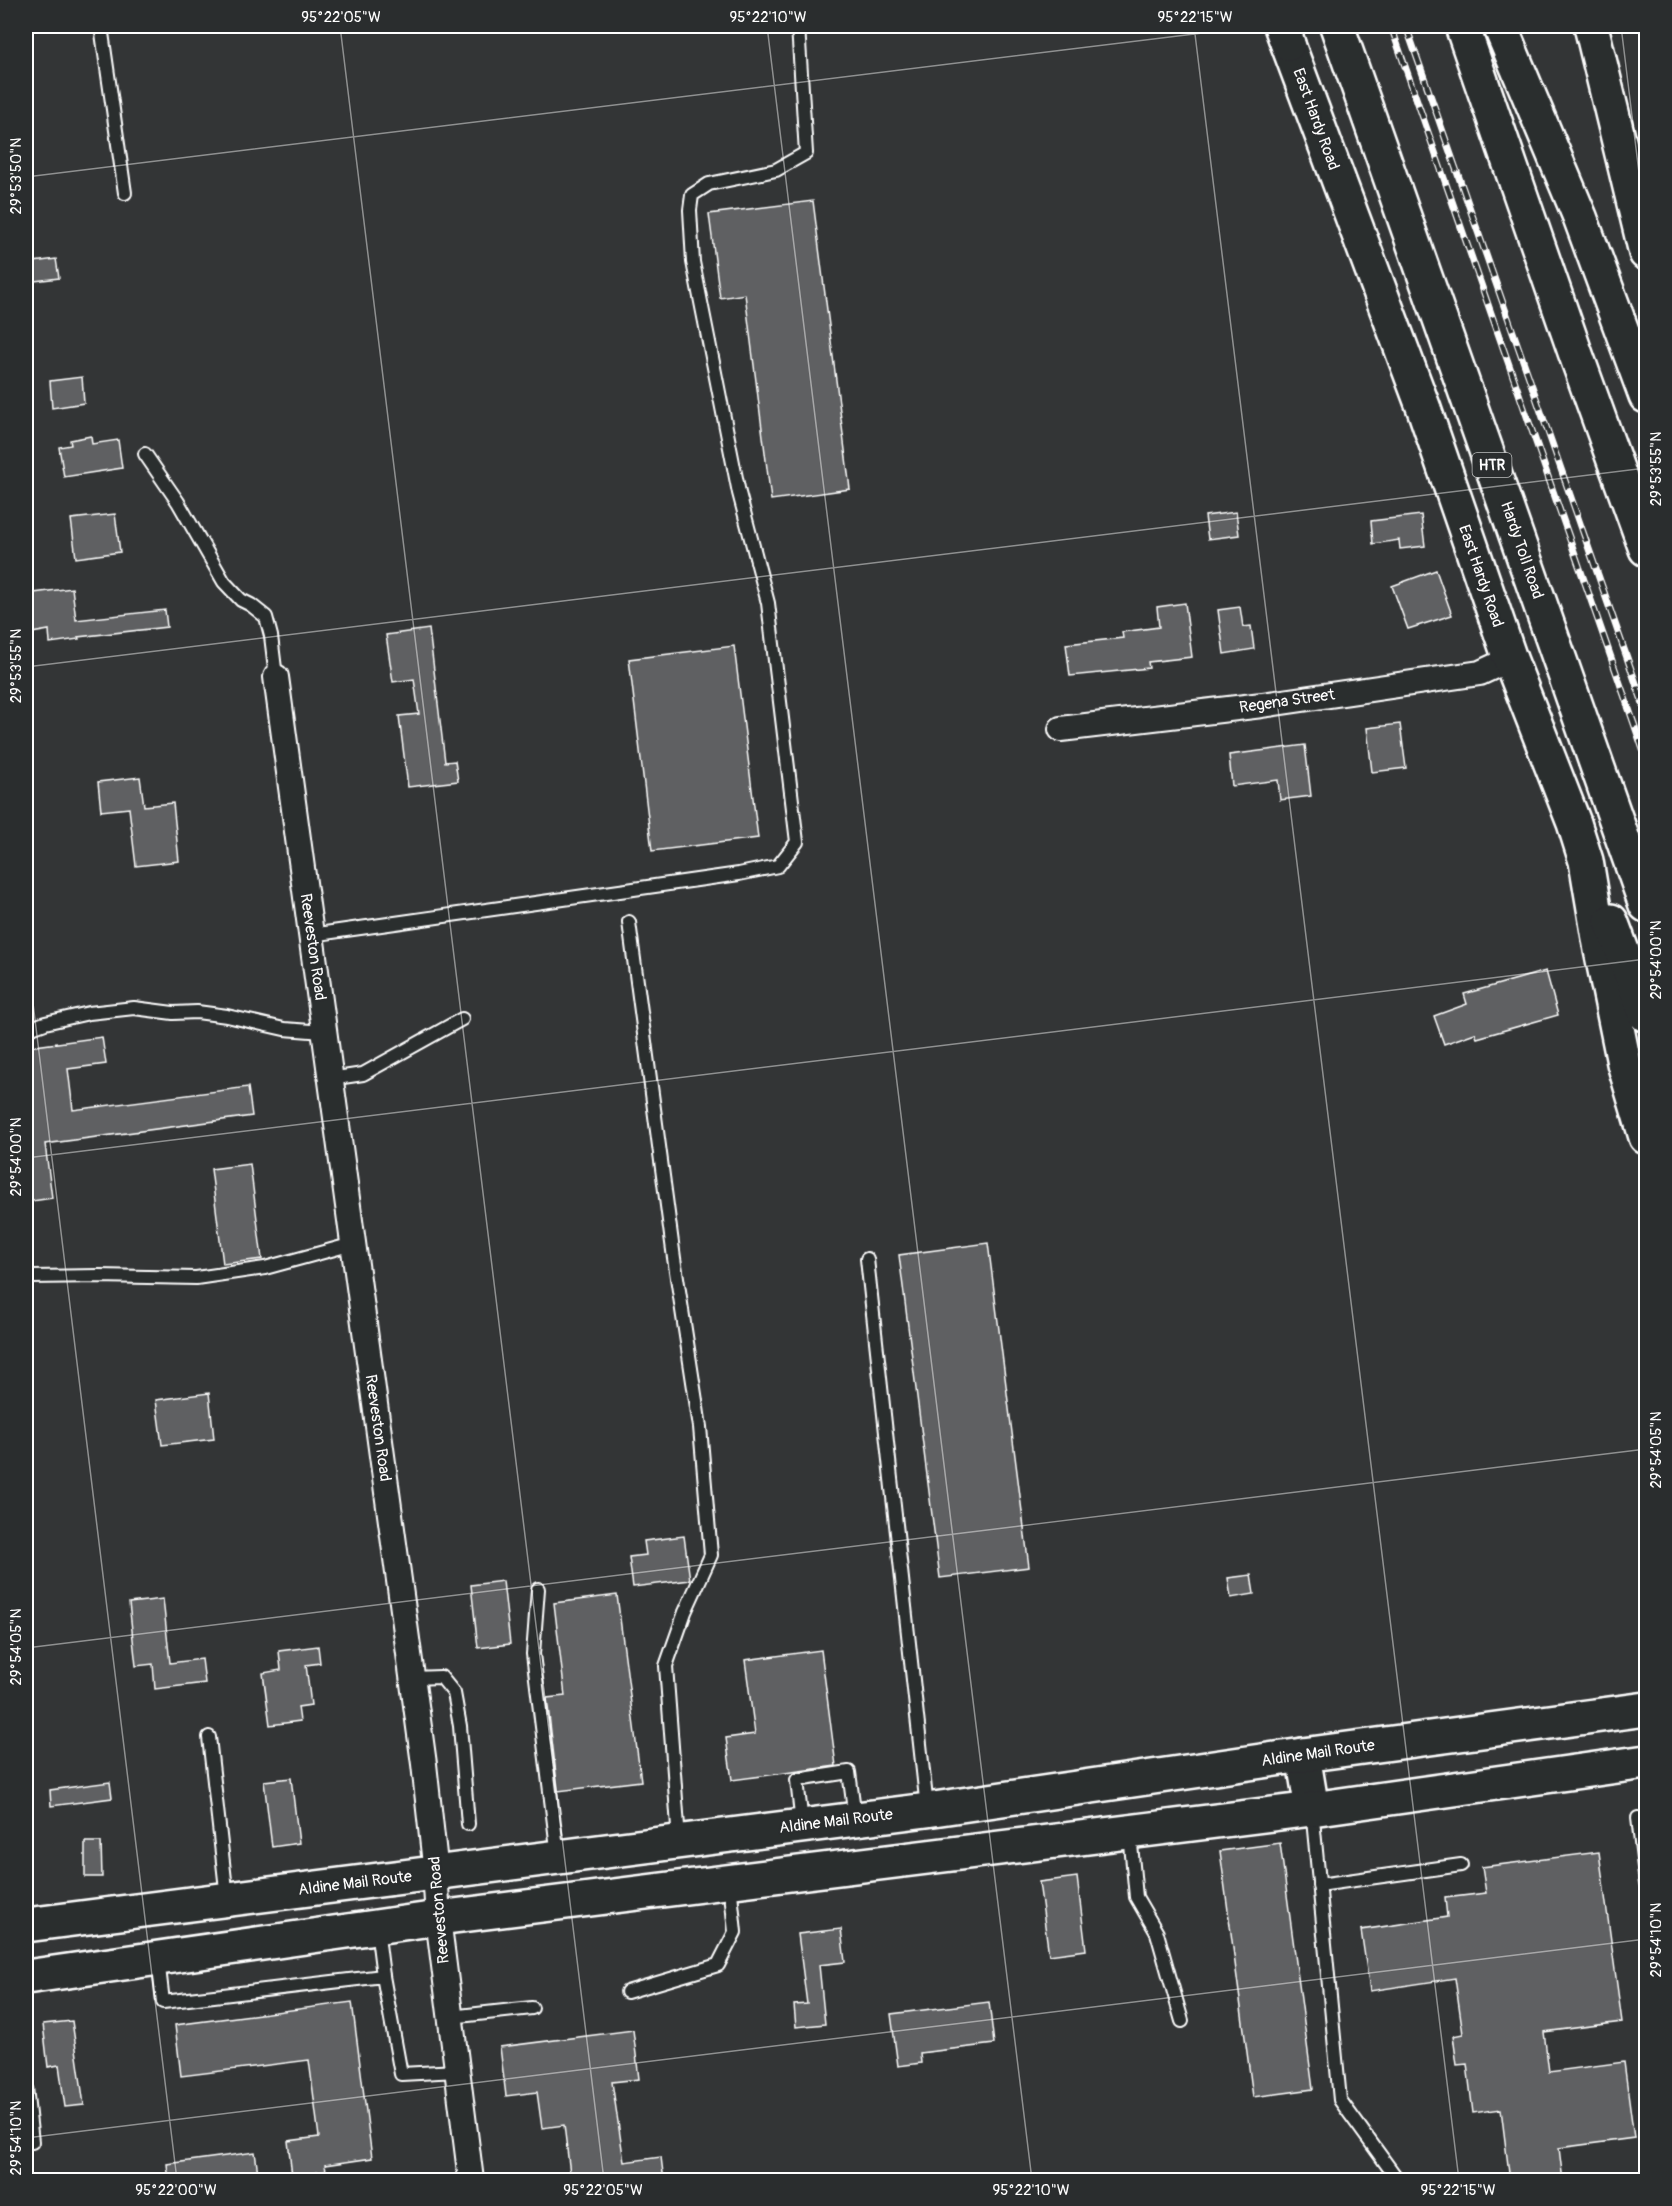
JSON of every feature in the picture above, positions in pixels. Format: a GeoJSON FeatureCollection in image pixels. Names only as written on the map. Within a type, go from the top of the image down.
{"type":"FeatureCollection","features":[{"type":"Feature","properties":{"kind":"main road","name":"Hardy Toll Road"},"geometry":{"type":"LineString","coordinates":[[1337,26],[1647,905]]}},
{"type":"Feature","properties":{"kind":"main road"},"geometry":{"type":"LineString","coordinates":[[1462,26],[1575,352],[1647,549]]}},
{"type":"Feature","properties":{"kind":"main road"},"geometry":{"type":"LineString","coordinates":[[1500,26],[1580,217],[1647,396]]}},
{"type":"Feature","properties":{"kind":"main road"},"geometry":{"type":"LineString","coordinates":[[1591,26],[1647,253]]}},
{"type":"Feature","properties":{"kind":"main road","name":"East Hardy Road"},"geometry":{"type":"LineString","coordinates":[[1283,32],[1424,408],[1510,659],[1587,861],[1601,950],[1624,1063],[1647,1137]]}},
{"type":"Feature","properties":{"kind":"main road"},"geometry":{"type":"LineString","coordinates":[[1587,861],[1647,1015]]}},
{"type":"Feature","properties":{"kind":"main road","name":"Aldine Mail Route"},"geometry":{"type":"LineString","coordinates":[[26,1925],[802,1824],[927,1810],[1303,1755],[1647,1709]]}},
{"type":"Feature","properties":{"kind":"main road"},"geometry":{"type":"LineString","coordinates":[[1303,1755],[1312,1809]]}},
{"type":"Feature","properties":{"kind":"main road"},"geometry":{"type":"LineString","coordinates":[[26,1977],[438,1918],[1312,1809],[1647,1762]]}},
{"type":"Feature","properties":{"kind":"main road"},"geometry":{"type":"LineString","coordinates":[[927,1810],[932,1857]]}},
{"type":"Feature","properties":{"kind":"street","name":"Regena Street"},"geometry":{"type":"LineString","coordinates":[[1060,729],[1262,705],[1468,675],[1480,673],[1510,659]]}},
{"type":"Feature","properties":{"kind":"street","name":"Reeveston Road"},"geometry":{"type":"LineString","coordinates":[[276,677],[424,1764],[438,1918],[471,2181]]}},
{"type":"Feature","properties":{"kind":"lane"},"geometry":{"type":"LineString","coordinates":[[101,26],[125,193]]}},
{"type":"Feature","properties":{"kind":"lane"},"geometry":{"type":"LineString","coordinates":[[311,935],[739,874],[778,866],[797,842],[768,603],[739,492],[693,262],[690,210],[692,195],[709,184],[776,170],[806,153],[798,26]]}},
{"type":"Feature","properties":{"kind":"lane"},"geometry":{"type":"LineString","coordinates":[[145,454],[178,502],[224,582],[241,600],[266,617],[271,636],[276,677]]}},
{"type":"Feature","properties":{"kind":"lane"},"geometry":{"type":"LineString","coordinates":[[629,922],[674,1258],[700,1427],[711,1555],[685,1612],[666,1666],[679,1841]]}},
{"type":"Feature","properties":{"kind":"lane"},"geometry":{"type":"LineString","coordinates":[[26,1030],[45,1023],[89,1013],[134,1008],[172,1013],[197,1012],[284,1029],[324,1032]]}},
{"type":"Feature","properties":{"kind":"lane"},"geometry":{"type":"LineString","coordinates":[[330,1079],[363,1074],[462,1019]]}},
{"type":"Feature","properties":{"kind":"lane"},"geometry":{"type":"LineString","coordinates":[[32,1277],[196,1278],[265,1268],[353,1244]]}},
{"type":"Feature","properties":{"kind":"lane"},"geometry":{"type":"LineString","coordinates":[[867,1259],[927,1810]]}},
{"type":"Feature","properties":{"kind":"lane"},"geometry":{"type":"LineString","coordinates":[[538,1589],[533,1654],[558,1857]]}},
{"type":"Feature","properties":{"kind":"lane"},"geometry":{"type":"LineString","coordinates":[[412,1678],[441,1677],[454,1693],[460,1726],[468,1824]]}},
{"type":"Feature","properties":{"kind":"lane"},"geometry":{"type":"LineString","coordinates":[[209,1737],[227,1899]]}},
{"type":"Feature","properties":{"kind":"lane"},"geometry":{"type":"LineString","coordinates":[[802,1824],[797,1780],[849,1772],[855,1818]]}},
{"type":"Feature","properties":{"kind":"lane"},"geometry":{"type":"LineString","coordinates":[[1312,1809],[1340,2100],[1398,2181]]}},
{"type":"Feature","properties":{"kind":"lane"},"geometry":{"type":"LineString","coordinates":[[1638,1818],[1647,1884]]}},
{"type":"Feature","properties":{"kind":"lane"},"geometry":{"type":"LineString","coordinates":[[1130,1832],[1136,1897],[1157,1933],[1182,2021]]}},
{"type":"Feature","properties":{"kind":"lane"},"geometry":{"type":"LineString","coordinates":[[1319,1885],[1461,1865]]}},
{"type":"Feature","properties":{"kind":"lane"},"geometry":{"type":"LineString","coordinates":[[627,1992],[718,1965],[735,1932],[730,1882]]}},
{"type":"Feature","properties":{"kind":"lane"},"geometry":{"type":"LineString","coordinates":[[377,1927],[383,1976],[401,2074],[457,2071]]}},
{"type":"Feature","properties":{"kind":"lane"},"geometry":{"type":"LineString","coordinates":[[158,1958],[163,2002],[383,1976]]}},
{"type":"Feature","properties":{"kind":"lane"},"geometry":{"type":"LineString","coordinates":[[450,2017],[532,2008]]}},
{"type":"Feature","properties":{"kind":"lane"},"geometry":{"type":"LineString","coordinates":[[26,2087],[32,2142]]}},
{"type":"Feature","properties":{"kind":"building"},"geometry":{"type":"Polygon","coordinates":[[[813,201],[850,489],[771,500],[745,294],[720,298],[709,214],[813,201]]]}},
{"type":"Feature","properties":{"kind":"building"},"geometry":{"type":"Polygon","coordinates":[[[56,259],[59,278],[26,282],[26,263],[56,259]]]}},
{"type":"Feature","properties":{"kind":"building"},"geometry":{"type":"Polygon","coordinates":[[[82,377],[84,403],[52,408],[50,381],[82,377]]]}},
{"type":"Feature","properties":{"kind":"building"},"geometry":{"type":"Polygon","coordinates":[[[91,436],[92,444],[118,440],[122,468],[64,477],[59,447],[71,445],[70,440],[91,436]]]}},
{"type":"Feature","properties":{"kind":"building"},"geometry":{"type":"Polygon","coordinates":[[[1236,512],[1239,535],[1208,539],[1205,516],[1236,512]]]}},
{"type":"Feature","properties":{"kind":"building"},"geometry":{"type":"Polygon","coordinates":[[[115,514],[120,552],[76,558],[71,519],[115,514]]]}},
{"type":"Feature","properties":{"kind":"building"},"geometry":{"type":"Polygon","coordinates":[[[1421,515],[1425,546],[1400,549],[1399,540],[1373,544],[1371,521],[1421,515]]]}},
{"type":"Feature","properties":{"kind":"building"},"geometry":{"type":"Polygon","coordinates":[[[1436,570],[1452,615],[1408,629],[1392,586],[1436,570]]]}},
{"type":"Feature","properties":{"kind":"building"},"geometry":{"type":"Polygon","coordinates":[[[72,588],[76,620],[165,610],[167,627],[78,637],[79,639],[50,643],[49,630],[26,634],[26,594],[72,588]]]}},
{"type":"Feature","properties":{"kind":"building"},"geometry":{"type":"Polygon","coordinates":[[[1185,603],[1192,657],[1148,662],[1149,668],[1070,676],[1066,644],[1123,638],[1122,632],[1159,627],[1157,607],[1185,603]]]}},
{"type":"Feature","properties":{"kind":"building"},"geometry":{"type":"Polygon","coordinates":[[[1240,607],[1243,627],[1251,626],[1254,649],[1224,654],[1218,610],[1240,607]]]}},
{"type":"Feature","properties":{"kind":"building"},"geometry":{"type":"Polygon","coordinates":[[[429,629],[445,762],[455,761],[458,781],[408,787],[399,716],[419,714],[414,679],[393,682],[386,635],[429,629]]]}},
{"type":"Feature","properties":{"kind":"building"},"geometry":{"type":"Polygon","coordinates":[[[734,646],[758,838],[652,851],[629,659],[734,646]]]}},
{"type":"Feature","properties":{"kind":"building"},"geometry":{"type":"Polygon","coordinates":[[[1400,724],[1406,768],[1372,772],[1367,728],[1400,724]]]}},
{"type":"Feature","properties":{"kind":"building"},"geometry":{"type":"Polygon","coordinates":[[[1305,745],[1311,796],[1280,800],[1278,780],[1232,786],[1229,755],[1305,745]]]}},
{"type":"Feature","properties":{"kind":"building"},"geometry":{"type":"Polygon","coordinates":[[[140,777],[144,806],[173,803],[179,861],[136,866],[129,808],[101,811],[98,782],[140,777]]]}},
{"type":"Feature","properties":{"kind":"building"},"geometry":{"type":"Polygon","coordinates":[[[1546,971],[1558,1015],[1477,1038],[1475,1033],[1444,1044],[1434,1016],[1467,1004],[1464,994],[1546,971]]]}},
{"type":"Feature","properties":{"kind":"building"},"geometry":{"type":"Polygon","coordinates":[[[102,1037],[106,1064],[68,1069],[73,1110],[248,1087],[252,1116],[45,1144],[52,1198],[26,1202],[26,1080],[32,1079],[28,1047],[102,1037]]]}},
{"type":"Feature","properties":{"kind":"building"},"geometry":{"type":"Polygon","coordinates":[[[250,1164],[262,1259],[223,1264],[211,1169],[250,1164]]]}},
{"type":"Feature","properties":{"kind":"building"},"geometry":{"type":"Polygon","coordinates":[[[988,1243],[1029,1567],[940,1578],[899,1255],[988,1243]]]}},
{"type":"Feature","properties":{"kind":"building"},"geometry":{"type":"Polygon","coordinates":[[[209,1393],[214,1439],[162,1445],[156,1400],[209,1393]]]}},
{"type":"Feature","properties":{"kind":"building"},"geometry":{"type":"Polygon","coordinates":[[[684,1536],[690,1580],[633,1587],[629,1557],[646,1555],[644,1541],[684,1536]]]}},
{"type":"Feature","properties":{"kind":"building"},"geometry":{"type":"Polygon","coordinates":[[[1251,1575],[1254,1594],[1231,1598],[1228,1578],[1251,1575]]]}},
{"type":"Feature","properties":{"kind":"building"},"geometry":{"type":"Polygon","coordinates":[[[503,1581],[510,1644],[478,1648],[471,1585],[503,1581]]]}},
{"type":"Feature","properties":{"kind":"building"},"geometry":{"type":"Polygon","coordinates":[[[617,1595],[641,1781],[558,1791],[547,1698],[565,1696],[554,1603],[617,1595]]]}},
{"type":"Feature","properties":{"kind":"building"},"geometry":{"type":"Polygon","coordinates":[[[163,1599],[170,1663],[202,1659],[205,1683],[155,1689],[153,1664],[136,1666],[129,1603],[163,1599]]]}},
{"type":"Feature","properties":{"kind":"building"},"geometry":{"type":"Polygon","coordinates":[[[318,1646],[320,1663],[306,1665],[311,1705],[298,1707],[300,1721],[270,1725],[263,1673],[281,1670],[279,1651],[318,1646]]]}},
{"type":"Feature","properties":{"kind":"building"},"geometry":{"type":"Polygon","coordinates":[[[821,1650],[836,1766],[732,1780],[726,1738],[755,1734],[745,1660],[821,1650]]]}},
{"type":"Feature","properties":{"kind":"building"},"geometry":{"type":"Polygon","coordinates":[[[291,1778],[299,1843],[272,1847],[264,1781],[291,1778]]]}},
{"type":"Feature","properties":{"kind":"building"},"geometry":{"type":"Polygon","coordinates":[[[110,1782],[112,1798],[51,1806],[50,1790],[110,1782]]]}},
{"type":"Feature","properties":{"kind":"building"},"geometry":{"type":"Polygon","coordinates":[[[85,1842],[101,1842],[102,1877],[85,1877],[85,1842]]]}},
{"type":"Feature","properties":{"kind":"building"},"geometry":{"type":"Polygon","coordinates":[[[1280,1843],[1313,2089],[1253,2097],[1220,1851],[1280,1843]]]}},
{"type":"Feature","properties":{"kind":"building"},"geometry":{"type":"Polygon","coordinates":[[[1599,1852],[1622,2022],[1544,2032],[1549,2072],[1624,2062],[1634,2138],[1559,2148],[1563,2181],[1510,2181],[1501,2109],[1473,2113],[1467,2064],[1457,2065],[1453,2036],[1463,2034],[1455,1978],[1370,1991],[1361,1930],[1447,1917],[1445,1898],[1486,1893],[1482,1867],[1599,1852]]]}},
{"type":"Feature","properties":{"kind":"building"},"geometry":{"type":"Polygon","coordinates":[[[1077,1877],[1086,1950],[1049,1955],[1039,1882],[1077,1877]]]}},
{"type":"Feature","properties":{"kind":"building"},"geometry":{"type":"Polygon","coordinates":[[[841,1929],[845,1962],[819,1965],[825,2024],[796,2027],[794,2005],[807,2004],[798,1934],[841,1929]]]}},
{"type":"Feature","properties":{"kind":"building"},"geometry":{"type":"Polygon","coordinates":[[[352,2002],[372,2158],[325,2165],[326,2171],[292,2176],[288,2141],[319,2137],[309,2060],[181,2076],[175,2025],[352,2002]]]}},
{"type":"Feature","properties":{"kind":"building"},"geometry":{"type":"Polygon","coordinates":[[[989,2002],[994,2044],[920,2053],[921,2063],[898,2066],[891,2014],[989,2002]]]}},
{"type":"Feature","properties":{"kind":"building"},"geometry":{"type":"Polygon","coordinates":[[[72,2021],[84,2105],[65,2107],[59,2065],[48,2067],[43,2024],[72,2021]]]}},
{"type":"Feature","properties":{"kind":"building"},"geometry":{"type":"Polygon","coordinates":[[[633,2030],[639,2079],[612,2082],[624,2162],[661,2157],[664,2181],[571,2181],[564,2125],[542,2128],[537,2092],[506,2096],[500,2047],[633,2030]]]}},
{"type":"Feature","properties":{"kind":"building"},"geometry":{"type":"Polygon","coordinates":[[[255,2152],[259,2181],[169,2181],[167,2164],[255,2152]]]}},
{"type":"Feature","properties":{"kind":"railway"},"geometry":{"type":"LineString","coordinates":[[1391,26],[1646,758]]}},
{"type":"Feature","properties":{"kind":"railway"},"geometry":{"type":"LineString","coordinates":[[1406,26],[1646,712]]}}]}
